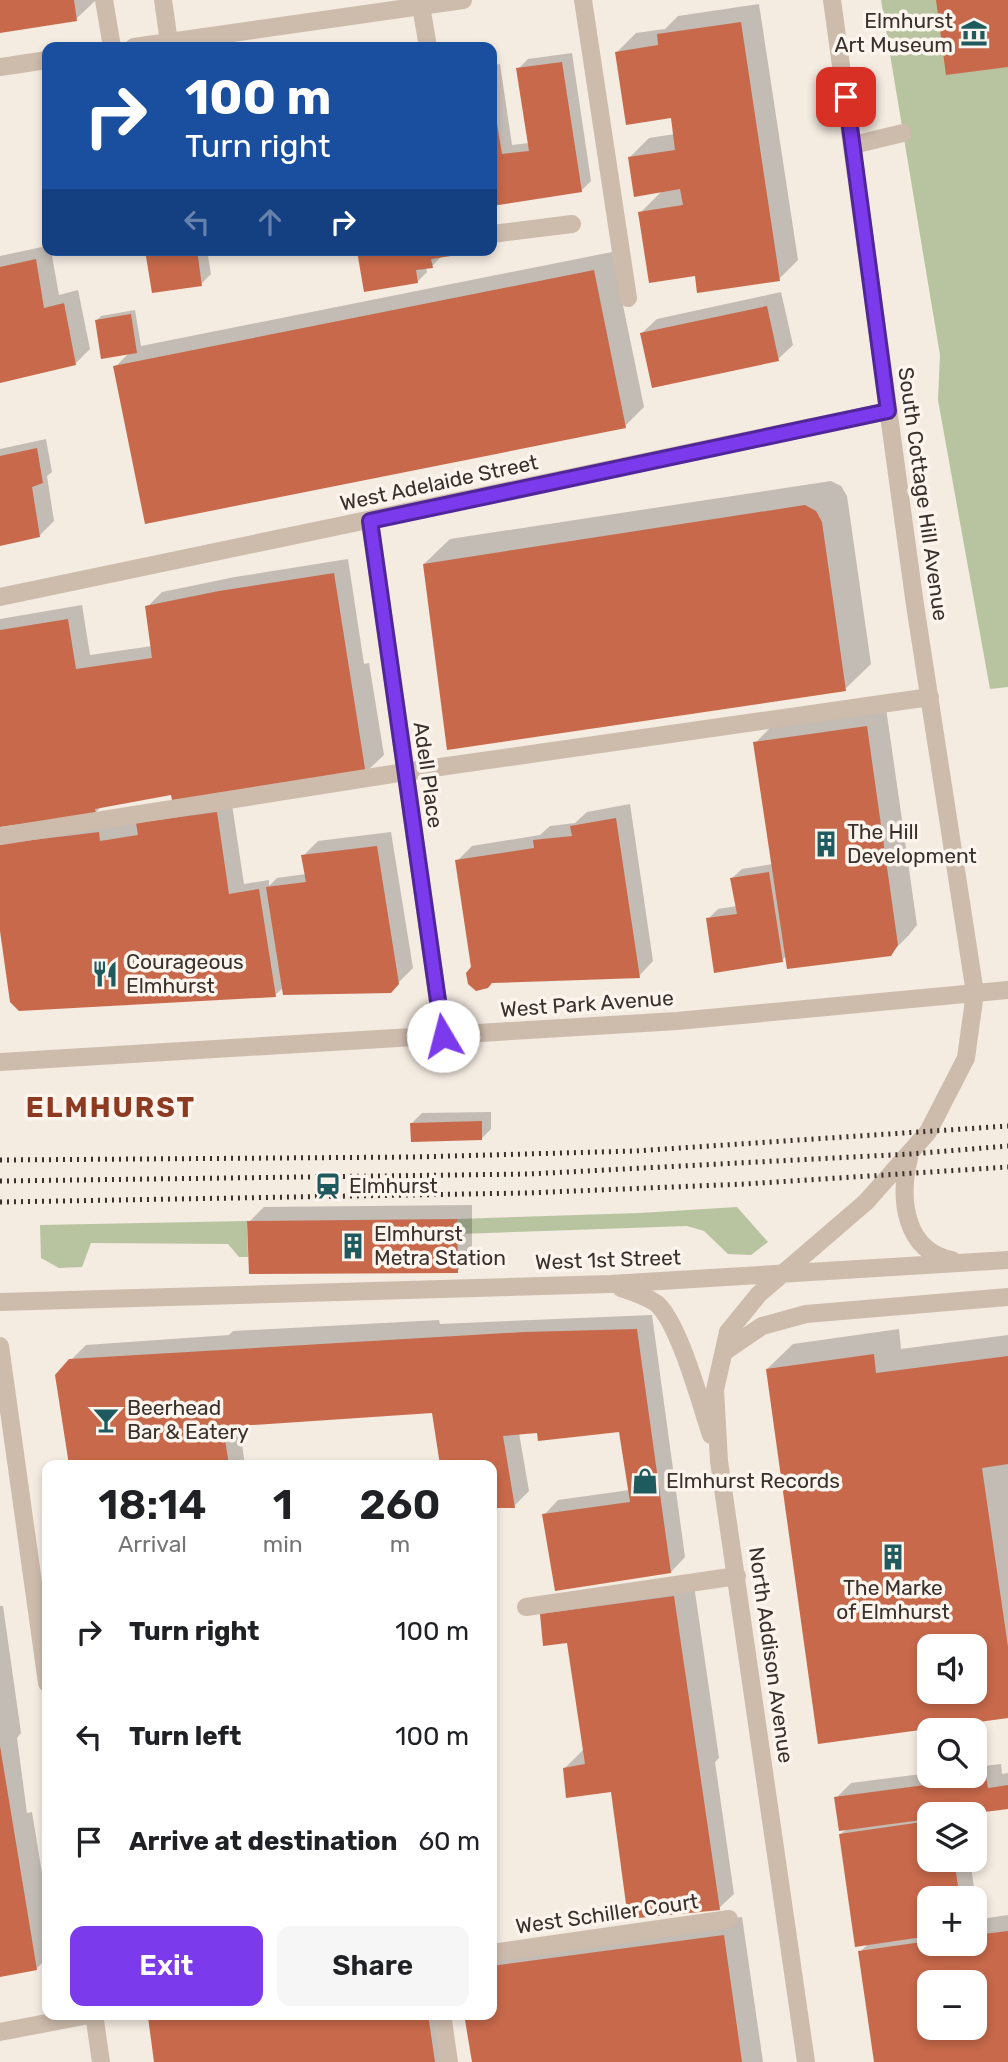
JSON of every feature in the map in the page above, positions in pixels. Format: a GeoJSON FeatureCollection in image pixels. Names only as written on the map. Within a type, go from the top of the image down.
{"type":"FeatureCollection","features":[{"type":"Feature","properties":{"kind":"street"},"geometry":{"type":"LineString","coordinates":[[104,0],[111,42]]}},
{"type":"Feature","properties":{"kind":"street"},"geometry":{"type":"LineString","coordinates":[[163,0],[169,42],[402,4],[421,6],[463,0]]}},
{"type":"Feature","properties":{"kind":"street"},"geometry":{"type":"LineString","coordinates":[[583,0],[628,298]]}},
{"type":"Feature","properties":{"kind":"street","name":"South Cottage Hill Avenue"},"geometry":{"type":"LineString","coordinates":[[832,0],[888,411],[975,993],[961,1069],[928,1132],[910,1154]]}},
{"type":"Feature","properties":{"kind":"street"},"geometry":{"type":"LineString","coordinates":[[421,6],[427,42]]}},
{"type":"Feature","properties":{"kind":"street"},"geometry":{"type":"LineString","coordinates":[[0,67],[42,61]]}},
{"type":"Feature","properties":{"kind":"street"},"geometry":{"type":"LineString","coordinates":[[853,145],[903,134]]}},
{"type":"Feature","properties":{"kind":"street"},"geometry":{"type":"LineString","coordinates":[[497,233],[572,224]]}},
{"type":"Feature","properties":{"kind":"street","name":"West Adelaide Street"},"geometry":{"type":"LineString","coordinates":[[0,597],[888,411]]}},
{"type":"Feature","properties":{"kind":"street","name":"Adell Place"},"geometry":{"type":"LineString","coordinates":[[370,521],[443,1036]]}},
{"type":"Feature","properties":{"kind":"street"},"geometry":{"type":"LineString","coordinates":[[0,836],[405,772],[930,697]]}},
{"type":"Feature","properties":{"kind":"street","name":"West Park Avenue"},"geometry":{"type":"LineString","coordinates":[[0,1062],[677,1021],[1008,990]]}},
{"type":"Feature","properties":{"kind":"street"},"geometry":{"type":"LineString","coordinates":[[910,1154],[905,1174],[904,1199],[914,1236],[929,1252],[948,1259],[976,1262]]}},
{"type":"Feature","properties":{"kind":"street","name":"North Addison Avenue"},"geometry":{"type":"LineString","coordinates":[[806,2062],[719,1461],[715,1390],[728,1332],[741,1314],[759,1294],[866,1202],[910,1154]]}},
{"type":"Feature","properties":{"kind":"street","name":"West 1st Street"},"geometry":{"type":"LineString","coordinates":[[0,1302],[611,1284],[1008,1261]]}},
{"type":"Feature","properties":{"kind":"street"},"geometry":{"type":"LineString","coordinates":[[611,1284],[658,1304],[670,1322],[684,1353],[719,1461]]}},
{"type":"Feature","properties":{"kind":"street"},"geometry":{"type":"LineString","coordinates":[[723,1352],[762,1326],[806,1314],[1008,1297]]}},
{"type":"Feature","properties":{"kind":"street"},"geometry":{"type":"LineString","coordinates":[[0,1346],[41,1591]]}},
{"type":"Feature","properties":{"kind":"street"},"geometry":{"type":"LineString","coordinates":[[526,1607],[737,1576]]}},
{"type":"Feature","properties":{"kind":"street","name":"West Schiller Court"},"geometry":{"type":"LineString","coordinates":[[497,1952],[729,1919]]}},
{"type":"Feature","properties":{"kind":"street"},"geometry":{"type":"LineString","coordinates":[[0,2032],[63,2020]]}},
{"type":"Feature","properties":{"kind":"street"},"geometry":{"type":"LineString","coordinates":[[95,2020],[101,2062]]}},
{"type":"Feature","properties":{"kind":"street"},"geometry":{"type":"LineString","coordinates":[[443,2020],[449,2062]]}},
{"type":"Feature","properties":{"kind":"green space"},"geometry":{"type":"Polygon","coordinates":[[[881,0],[1008,0],[1008,687],[990,689],[938,400],[940,355],[881,0]]]}},
{"type":"Feature","properties":{"kind":"green space"},"geometry":{"type":"Polygon","coordinates":[[[737,1207],[768,1242],[751,1255],[728,1254],[704,1231],[687,1226],[457,1234],[457,1219],[737,1207]]]}},
{"type":"Feature","properties":{"kind":"green space"},"geometry":{"type":"Polygon","coordinates":[[[247,1221],[248,1257],[239,1257],[228,1244],[91,1243],[82,1267],[59,1268],[41,1258],[40,1225],[247,1221]]]}},
{"type":"Feature","properties":{"kind":"building"},"geometry":{"type":"Polygon","coordinates":[[[0,0],[74,0],[77,21],[0,33],[0,0]]]}},
{"type":"Feature","properties":{"kind":"building","name":"Elmhurst Art Museum"},"geometry":{"type":"Polygon","coordinates":[[[936,0],[1008,0],[1008,67],[946,75],[936,0]]]}},
{"type":"Feature","properties":{"kind":"building"},"geometry":{"type":"Polygon","coordinates":[[[741,22],[780,281],[697,293],[695,276],[649,283],[638,212],[683,205],[680,189],[634,197],[628,157],[675,150],[671,118],[626,125],[615,52],[658,45],[657,34],[741,22]]]}},
{"type":"Feature","properties":{"kind":"building"},"geometry":{"type":"Polygon","coordinates":[[[562,62],[582,192],[497,205],[497,124],[502,154],[529,151],[516,68],[562,62]]]}},
{"type":"Feature","properties":{"kind":"building"},"geometry":{"type":"Polygon","coordinates":[[[146,256],[198,256],[202,286],[152,293],[146,256]]]}},
{"type":"Feature","properties":{"kind":"building"},"geometry":{"type":"Polygon","coordinates":[[[358,256],[451,256],[431,259],[433,268],[416,270],[418,283],[364,292],[358,256]]]}},
{"type":"Feature","properties":{"kind":"building"},"geometry":{"type":"Polygon","coordinates":[[[36,259],[44,308],[64,303],[76,365],[0,383],[0,267],[36,259]]]}},
{"type":"Feature","properties":{"kind":"building"},"geometry":{"type":"Polygon","coordinates":[[[594,270],[626,428],[145,524],[113,366],[594,270]]]}},
{"type":"Feature","properties":{"kind":"building"},"geometry":{"type":"Polygon","coordinates":[[[767,306],[779,361],[652,388],[640,333],[767,306]]]}},
{"type":"Feature","properties":{"kind":"building"},"geometry":{"type":"Polygon","coordinates":[[[131,314],[137,353],[101,359],[95,320],[131,314]]]}},
{"type":"Feature","properties":{"kind":"building"},"geometry":{"type":"Polygon","coordinates":[[[37,448],[43,483],[32,487],[40,537],[0,546],[0,456],[37,448]]]}},
{"type":"Feature","properties":{"kind":"building"},"geometry":{"type":"Polygon","coordinates":[[[805,505],[816,511],[822,522],[846,691],[447,750],[423,564],[805,505]]]}},
{"type":"Feature","properties":{"kind":"building"},"geometry":{"type":"Polygon","coordinates":[[[334,573],[366,775],[173,805],[171,795],[95,809],[96,814],[0,827],[0,630],[68,619],[76,669],[152,658],[145,606],[334,573]]]}},
{"type":"Feature","properties":{"kind":"building","name":"The Hill Development"},"geometry":{"type":"Polygon","coordinates":[[[867,726],[898,945],[891,956],[787,969],[753,742],[867,726]]]}},
{"type":"Feature","properties":{"kind":"building"},"geometry":{"type":"Polygon","coordinates":[[[217,812],[229,894],[259,889],[276,997],[19,1011],[10,1002],[0,931],[0,844],[99,832],[100,841],[138,835],[136,823],[217,812]]]}},
{"type":"Feature","properties":{"kind":"building"},"geometry":{"type":"Polygon","coordinates":[[[616,818],[640,978],[492,983],[488,988],[476,991],[468,984],[466,973],[471,967],[455,860],[534,848],[533,840],[572,836],[570,826],[616,818]]]}},
{"type":"Feature","properties":{"kind":"building"},"geometry":{"type":"Polygon","coordinates":[[[377,846],[399,984],[391,993],[283,995],[266,887],[306,882],[301,855],[377,846]]]}},
{"type":"Feature","properties":{"kind":"building"},"geometry":{"type":"Polygon","coordinates":[[[769,872],[783,962],[714,973],[706,918],[737,914],[730,878],[769,872]]]}},
{"type":"Feature","properties":{"kind":"building"},"geometry":{"type":"Polygon","coordinates":[[[482,1121],[482,1140],[411,1142],[410,1123],[482,1121]]]}},
{"type":"Feature","properties":{"kind":"building","name":"Elmhurst Metra Station"},"geometry":{"type":"Polygon","coordinates":[[[457,1219],[458,1273],[249,1274],[247,1221],[457,1219]]]}},
{"type":"Feature","properties":{"kind":"building"},"geometry":{"type":"Polygon","coordinates":[[[637,1329],[671,1573],[555,1591],[542,1514],[630,1502],[619,1432],[538,1441],[537,1433],[503,1436],[515,1508],[497,1508],[497,1460],[439,1460],[432,1413],[223,1427],[228,1460],[68,1460],[55,1375],[69,1359],[524,1332],[637,1329]]]}},
{"type":"Feature","properties":{"kind":"building","name":"The Marke of Elmhurst"},"geometry":{"type":"Polygon","coordinates":[[[874,1354],[876,1373],[1008,1356],[1008,1464],[982,1468],[1008,1647],[1008,1718],[987,1721],[987,1718],[917,1718],[917,1730],[818,1744],[766,1369],[874,1354]]]}},
{"type":"Feature","properties":{"kind":"building"},"geometry":{"type":"Polygon","coordinates":[[[674,1596],[720,1910],[628,1919],[611,1792],[566,1798],[563,1768],[585,1764],[567,1643],[543,1646],[540,1614],[674,1596]]]}},
{"type":"Feature","properties":{"kind":"building"},"geometry":{"type":"Polygon","coordinates":[[[0,1746],[37,1970],[0,1977],[0,1746]]]}},
{"type":"Feature","properties":{"kind":"building"},"geometry":{"type":"Polygon","coordinates":[[[987,1782],[988,1788],[1008,1785],[1008,1809],[987,1812],[987,1802],[917,1802],[917,1821],[839,1831],[834,1797],[917,1786],[987,1788],[987,1782]]]}},
{"type":"Feature","properties":{"kind":"building"},"geometry":{"type":"Polygon","coordinates":[[[917,1823],[917,1872],[956,1872],[958,1886],[917,1886],[917,1938],[855,1947],[839,1834],[917,1823]]]}},
{"type":"Feature","properties":{"kind":"building"},"geometry":{"type":"Polygon","coordinates":[[[1008,1931],[1008,2062],[874,2062],[858,1951],[917,1943],[917,1956],[987,1956],[987,1934],[1008,1931]]]}},
{"type":"Feature","properties":{"kind":"building"},"geometry":{"type":"Polygon","coordinates":[[[724,1935],[742,2062],[472,2062],[465,2020],[497,2020],[497,1965],[724,1935]]]}},
{"type":"Feature","properties":{"kind":"building"},"geometry":{"type":"Polygon","coordinates":[[[148,2020],[429,2020],[435,2062],[154,2062],[148,2020]]]}},
{"type":"Feature","properties":{"kind":"railway"},"geometry":{"type":"LineString","coordinates":[[0,1160],[415,1157],[635,1151],[1008,1126]]}},
{"type":"Feature","properties":{"kind":"railway"},"geometry":{"type":"LineString","coordinates":[[0,1181],[529,1174],[910,1154],[1008,1146]]}},
{"type":"Feature","properties":{"kind":"railway"},"geometry":{"type":"LineString","coordinates":[[0,1202],[526,1193],[745,1184],[1008,1167]]}},
{"type":"Feature","properties":{"kind":"place","name":"Elmhurst Art Museum"},"geometry":{"type":"Point","coordinates":[974,33]}},
{"type":"Feature","properties":{"kind":"place","name":"The Hill Development"},"geometry":{"type":"Point","coordinates":[826,844]}},
{"type":"Feature","properties":{"kind":"place","name":"Courageous Elmhurst"},"geometry":{"type":"Point","coordinates":[105,974]}},
{"type":"Feature","properties":{"kind":"place","name":"Elmhurst"},"geometry":{"type":"Point","coordinates":[328,1186]}},
{"type":"Feature","properties":{"kind":"place","name":"Elmhurst Metra Station"},"geometry":{"type":"Point","coordinates":[353,1246]}},
{"type":"Feature","properties":{"kind":"place","name":"Beerhead Bar & Eatery"},"geometry":{"type":"Point","coordinates":[106,1420]}},
{"type":"Feature","properties":{"kind":"place","name":"Elmhurst Records"},"geometry":{"type":"Point","coordinates":[645,1481]}},
{"type":"Feature","properties":{"kind":"place","name":"The Marke of Elmhurst"},"geometry":{"type":"Point","coordinates":[893,1557]}},
{"type":"Feature","properties":{"kind":"district","name":"ELMHURST"},"geometry":{"type":"Point","coordinates":[111,1107]}},
{"type":"Feature","properties":{"kind":"route"},"geometry":{"type":"LineString","coordinates":[[443,1036],[370,521],[888,411],[846,97]]}}]}
